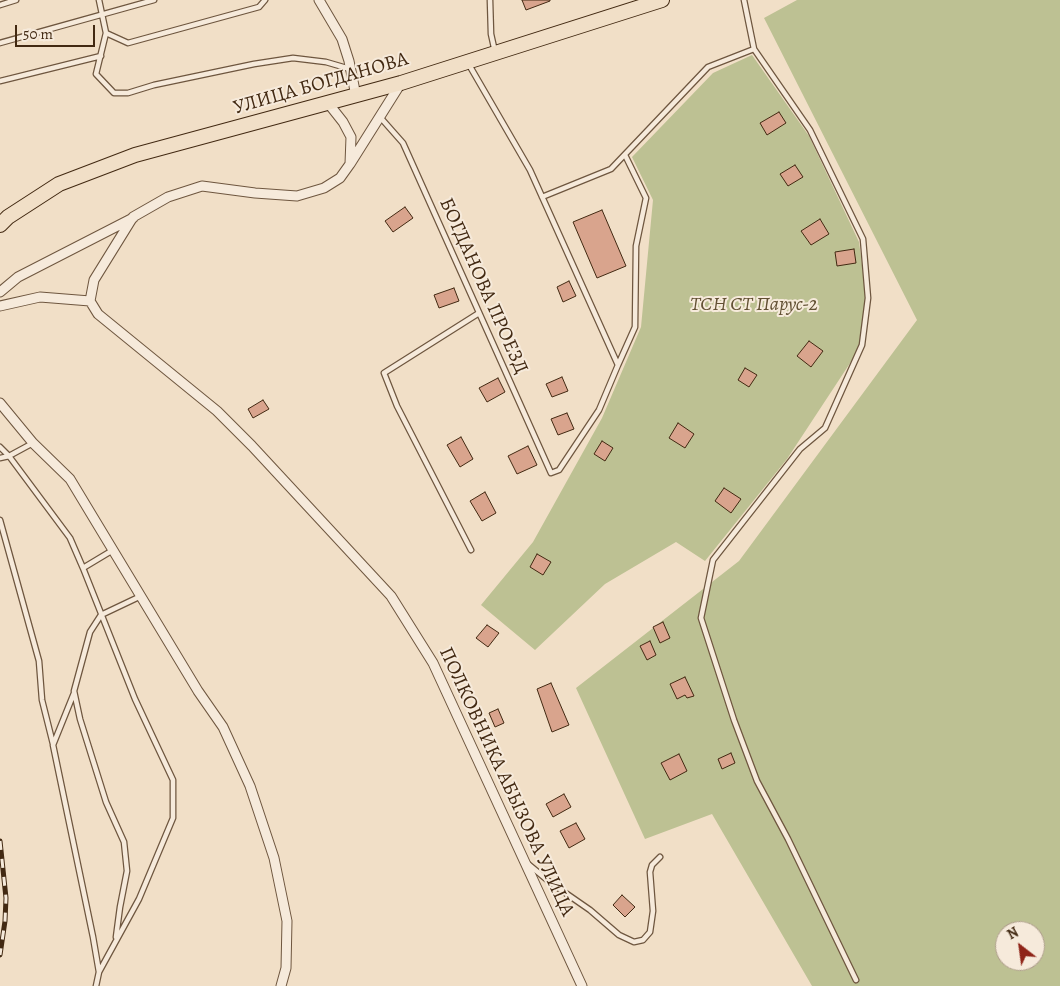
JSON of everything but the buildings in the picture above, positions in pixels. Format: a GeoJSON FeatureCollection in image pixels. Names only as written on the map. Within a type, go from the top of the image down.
{"type":"FeatureCollection","features":[{"type":"Feature","properties":{"kind":"main road","name":"УЛИЦА БОГДАНОВА"},"geometry":{"type":"LineString","coordinates":[[0,225],[8,217],[59,184],[127,158],[401,83],[662,0]]}},
{"type":"Feature","properties":{"kind":"street"},"geometry":{"type":"LineString","coordinates":[[319,0],[342,40],[351,69],[356,96]]}},
{"type":"Feature","properties":{"kind":"street"},"geometry":{"type":"LineString","coordinates":[[0,292],[18,277],[168,197],[202,186],[297,196],[324,188],[340,178],[401,83]]}},
{"type":"Feature","properties":{"kind":"street"},"geometry":{"type":"LineString","coordinates":[[328,103],[343,122],[351,137],[350,164]]}},
{"type":"Feature","properties":{"kind":"street"},"geometry":{"type":"LineString","coordinates":[[0,306],[40,297],[90,301],[94,280],[133,217]]}},
{"type":"Feature","properties":{"kind":"street","name":"ПОЛКОВНИКА АБЫЗОВА УЛИЦА"},"geometry":{"type":"LineString","coordinates":[[90,301],[98,314],[217,411],[252,446],[391,596],[433,663],[582,986]]}},
{"type":"Feature","properties":{"kind":"street"},"geometry":{"type":"LineString","coordinates":[[0,403],[33,443],[70,479],[198,691],[223,727],[250,786],[274,858],[287,921],[286,968],[281,986]]}},
{"type":"Feature","properties":{"kind":"lane"},"geometry":{"type":"LineString","coordinates":[[0,5],[16,0]]}},
{"type":"Feature","properties":{"kind":"lane"},"geometry":{"type":"LineString","coordinates":[[100,0],[106,33],[102,56],[96,74],[114,93],[128,93],[154,85],[254,64],[293,58],[326,62],[351,69]]}},
{"type":"Feature","properties":{"kind":"lane"},"geometry":{"type":"LineString","coordinates":[[0,43],[154,0]]}},
{"type":"Feature","properties":{"kind":"lane"},"geometry":{"type":"LineString","coordinates":[[106,33],[128,44],[259,7],[265,0]]}},
{"type":"Feature","properties":{"kind":"lane"},"geometry":{"type":"LineString","coordinates":[[490,0],[491,34],[496,53]]}},
{"type":"Feature","properties":{"kind":"lane"},"geometry":{"type":"LineString","coordinates":[[744,0],[754,49],[810,130],[863,240],[868,298],[862,345],[824,428],[800,449],[713,560],[701,618],[734,720],[758,781],[856,980]]}},
{"type":"Feature","properties":{"kind":"lane"},"geometry":{"type":"LineString","coordinates":[[542,197],[612,169],[708,67],[754,49]]}},
{"type":"Feature","properties":{"kind":"lane"},"geometry":{"type":"LineString","coordinates":[[0,81],[102,56]]}},
{"type":"Feature","properties":{"kind":"lane"},"geometry":{"type":"LineString","coordinates":[[468,62],[530,170],[618,365]]}},
{"type":"Feature","properties":{"kind":"lane","name":"БОГДАНОВА ПРОЕЗД"},"geometry":{"type":"LineString","coordinates":[[380,117],[402,143],[551,473],[559,470],[599,410],[618,365]]}},
{"type":"Feature","properties":{"kind":"lane"},"geometry":{"type":"LineString","coordinates":[[618,365],[635,327],[636,246],[646,198],[625,155]]}},
{"type":"Feature","properties":{"kind":"lane"},"geometry":{"type":"LineString","coordinates":[[471,550],[397,406],[384,373],[479,312]]}},
{"type":"Feature","properties":{"kind":"lane"},"geometry":{"type":"LineString","coordinates":[[0,458],[9,456],[33,443]]}},
{"type":"Feature","properties":{"kind":"lane"},"geometry":{"type":"LineString","coordinates":[[0,447],[9,456],[70,538],[135,699],[173,780],[173,818],[139,899],[98,972]]}},
{"type":"Feature","properties":{"kind":"lane"},"geometry":{"type":"LineString","coordinates":[[0,520],[39,661],[42,700],[84,890],[98,972],[96,986]]}},
{"type":"Feature","properties":{"kind":"lane"},"geometry":{"type":"LineString","coordinates":[[82,568],[113,550]]}},
{"type":"Feature","properties":{"kind":"lane"},"geometry":{"type":"LineString","coordinates":[[53,745],[74,691],[90,632],[101,615],[141,596]]}},
{"type":"Feature","properties":{"kind":"lane"},"geometry":{"type":"LineString","coordinates":[[74,691],[80,719],[106,802],[124,842],[127,870],[116,941]]}},
{"type":"Feature","properties":{"kind":"lane"},"geometry":{"type":"LineString","coordinates":[[525,862],[590,910],[619,935],[634,942],[644,940],[650,932],[653,911],[650,872],[652,865],[660,857]]}},
{"type":"Feature","properties":{"kind":"green space"},"geometry":{"type":"Polygon","coordinates":[[[797,0],[1060,0],[1060,986],[812,986],[712,814],[645,839],[576,688],[739,561],[917,320],[764,18],[797,0]]]}},
{"type":"Feature","properties":{"kind":"green space","name":"ТСН СТ Парус-2"},"geometry":{"type":"Polygon","coordinates":[[[752,55],[809,136],[859,242],[866,294],[860,348],[787,459],[705,561],[676,542],[605,584],[535,650],[481,605],[533,542],[602,418],[641,327],[653,200],[632,157],[713,73],[752,55]]]}},
{"type":"Feature","properties":{"kind":"railway"},"geometry":{"type":"LineString","coordinates":[[0,841],[6,898],[0,955]]}}]}
